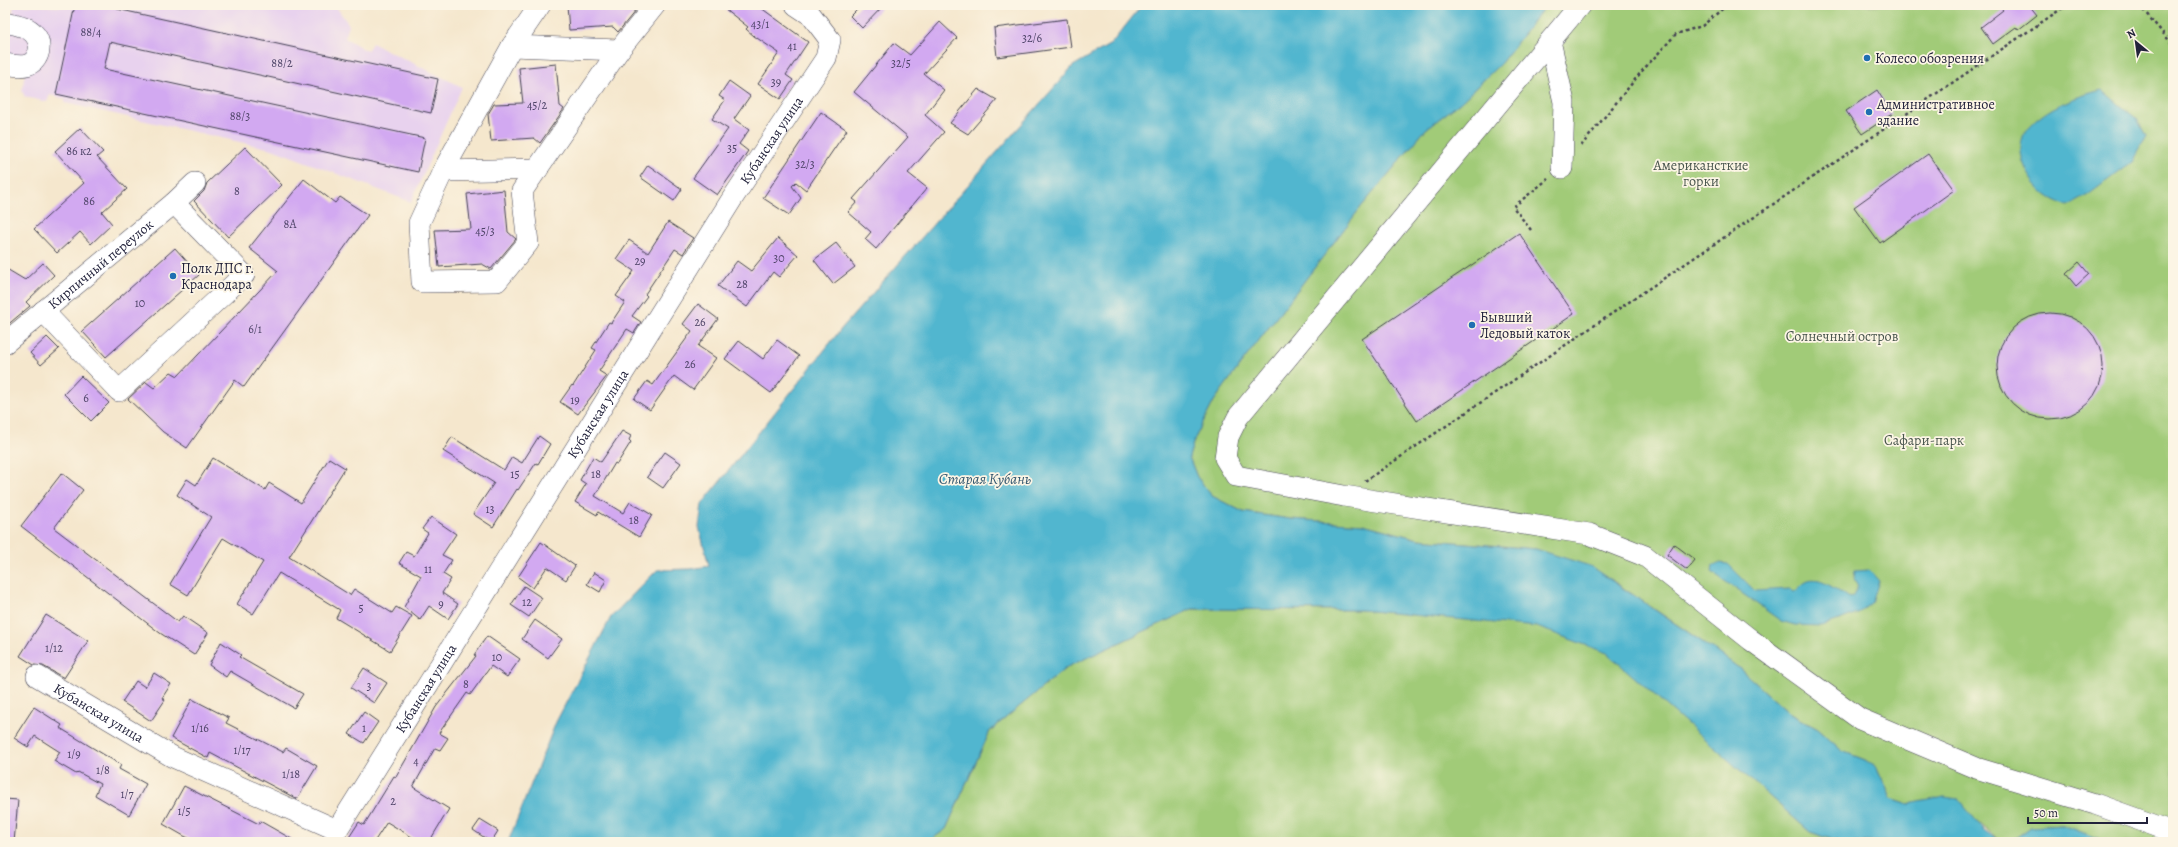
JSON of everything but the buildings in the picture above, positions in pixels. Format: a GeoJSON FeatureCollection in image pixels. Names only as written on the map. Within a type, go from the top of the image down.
{"type":"FeatureCollection","features":[{"type":"Feature","properties":{"kind":"street"},"geometry":{"type":"LineString","coordinates":[[540,5],[512,46],[443,171],[419,223],[422,282],[497,281],[528,243],[522,191],[619,50],[655,5]]}},
{"type":"Feature","properties":{"kind":"street","name":"Кубанская улица"},"geometry":{"type":"LineString","coordinates":[[36,676],[173,757],[333,836],[732,199],[826,58],[830,40],[811,15],[796,5]]}},
{"type":"Feature","properties":{"kind":"street"},"geometry":{"type":"LineString","coordinates":[[1580,5],[1238,417],[1228,437],[1224,458],[1236,476],[1344,496],[1589,534],[1645,556],[1751,640],[1860,719],[1976,768],[2095,804],[2173,832]]}},
{"type":"Feature","properties":{"kind":"street"},"geometry":{"type":"LineString","coordinates":[[5,22],[19,25],[34,32],[39,40],[39,45],[35,61],[28,65],[5,64]]}},
{"type":"Feature","properties":{"kind":"street"},"geometry":{"type":"LineString","coordinates":[[1550,41],[1564,102],[1562,168]]}},
{"type":"Feature","properties":{"kind":"street"},"geometry":{"type":"LineString","coordinates":[[512,46],[619,50]]}},
{"type":"Feature","properties":{"kind":"street"},"geometry":{"type":"LineString","coordinates":[[443,171],[538,169]]}},
{"type":"Feature","properties":{"kind":"street","name":"Кирпичный переулок"},"geometry":{"type":"LineString","coordinates":[[5,343],[174,203],[195,183]]}},
{"type":"Feature","properties":{"kind":"street"},"geometry":{"type":"LineString","coordinates":[[43,311],[119,391],[244,275],[174,203]]}},
{"type":"Feature","properties":{"kind":"path"},"geometry":{"type":"LineString","coordinates":[[1531,230],[1513,207],[1562,168],[1642,71],[1676,34],[1702,26],[1727,5]]}},
{"type":"Feature","properties":{"kind":"path"},"geometry":{"type":"LineString","coordinates":[[1344,496],[2066,5]]}},
{"type":"Feature","properties":{"kind":"path"},"geometry":{"type":"LineString","coordinates":[[2139,5],[2173,45]]}},
{"type":"Feature","properties":{"kind":"shaded area"},"geometry":{"type":"Polygon","coordinates":[[[14,5],[69,7],[70,5],[335,5],[349,25],[345,38],[367,51],[372,43],[462,87],[411,202],[272,149],[65,103],[65,99],[50,95],[47,102],[25,97],[22,91],[25,73],[5,55],[14,5]]]}},
{"type":"Feature","properties":{"kind":"green space","name":"Солнечный остров"},"geometry":{"type":"Polygon","coordinates":[[[1546,5],[2173,5],[2173,842],[2107,842],[2063,825],[2031,827],[2014,839],[1999,840],[1977,821],[1926,802],[1909,804],[1891,798],[1877,768],[1865,760],[1842,751],[1818,729],[1790,714],[1740,669],[1720,654],[1613,581],[1536,549],[1418,539],[1363,524],[1290,519],[1243,512],[1212,496],[1197,477],[1189,457],[1194,440],[1214,401],[1240,365],[1361,207],[1426,129],[1461,102],[1501,63],[1546,5]]]}},
{"type":"Feature","properties":{"kind":"green space"},"geometry":{"type":"Polygon","coordinates":[[[1192,609],[1361,610],[1537,626],[1607,652],[1810,832],[1840,842],[928,842],[946,829],[990,731],[1067,667],[1192,609]]]}},
{"type":"Feature","properties":{"kind":"water","name":"Старая Кубань"},"geometry":{"type":"Polygon","coordinates":[[[1142,5],[1546,5],[1501,63],[1461,102],[1426,129],[1361,207],[1214,401],[1194,440],[1189,457],[1197,477],[1212,496],[1243,512],[1290,519],[1363,524],[1418,539],[1536,549],[1590,566],[1720,654],[1740,669],[1790,714],[1818,729],[1842,751],[1865,760],[1877,768],[1891,798],[1909,804],[1944,797],[1958,799],[1985,831],[1999,840],[2014,839],[2031,827],[2063,825],[2107,842],[1840,842],[1810,832],[1607,653],[1537,627],[1361,610],[1192,609],[1067,667],[990,731],[946,829],[928,842],[508,842],[556,722],[611,617],[657,570],[690,569],[709,566],[699,527],[702,504],[842,328],[1073,66],[1111,44],[1142,5]]]}},
{"type":"Feature","properties":{"kind":"water"},"geometry":{"type":"Polygon","coordinates":[[[2102,90],[2137,119],[2146,136],[2132,162],[2088,195],[2068,206],[2053,199],[2043,192],[2030,176],[2022,156],[2021,146],[2023,136],[2036,120],[2053,108],[2073,99],[2102,90]]]}},
{"type":"Feature","properties":{"kind":"water"},"geometry":{"type":"Polygon","coordinates":[[[1718,563],[1728,564],[1755,591],[1790,589],[1794,592],[1803,584],[1811,580],[1823,582],[1849,598],[1853,596],[1858,586],[1854,579],[1855,571],[1869,570],[1879,581],[1872,602],[1860,612],[1822,626],[1795,625],[1781,621],[1712,572],[1713,566],[1718,563]]]}},
{"type":"Feature","properties":{"kind":"place","name":"Колесо обозрения"},"geometry":{"type":"Point","coordinates":[1867,58]}},
{"type":"Feature","properties":{"kind":"place","name":"Административное здание"},"geometry":{"type":"Point","coordinates":[1869,112]}},
{"type":"Feature","properties":{"kind":"place","name":"Полк ДПС г. Краснодара"},"geometry":{"type":"Point","coordinates":[173,276]}},
{"type":"Feature","properties":{"kind":"place","name":"Бывший Ледовый каток"},"geometry":{"type":"Point","coordinates":[1472,325]}},
{"type":"Feature","properties":{"kind":"park label","name":"Американсткие горки"},"geometry":{"type":"Point","coordinates":[1701,174]}},
{"type":"Feature","properties":{"kind":"park label","name":"Сафари-парк"},"geometry":{"type":"Point","coordinates":[1924,440]}}]}
